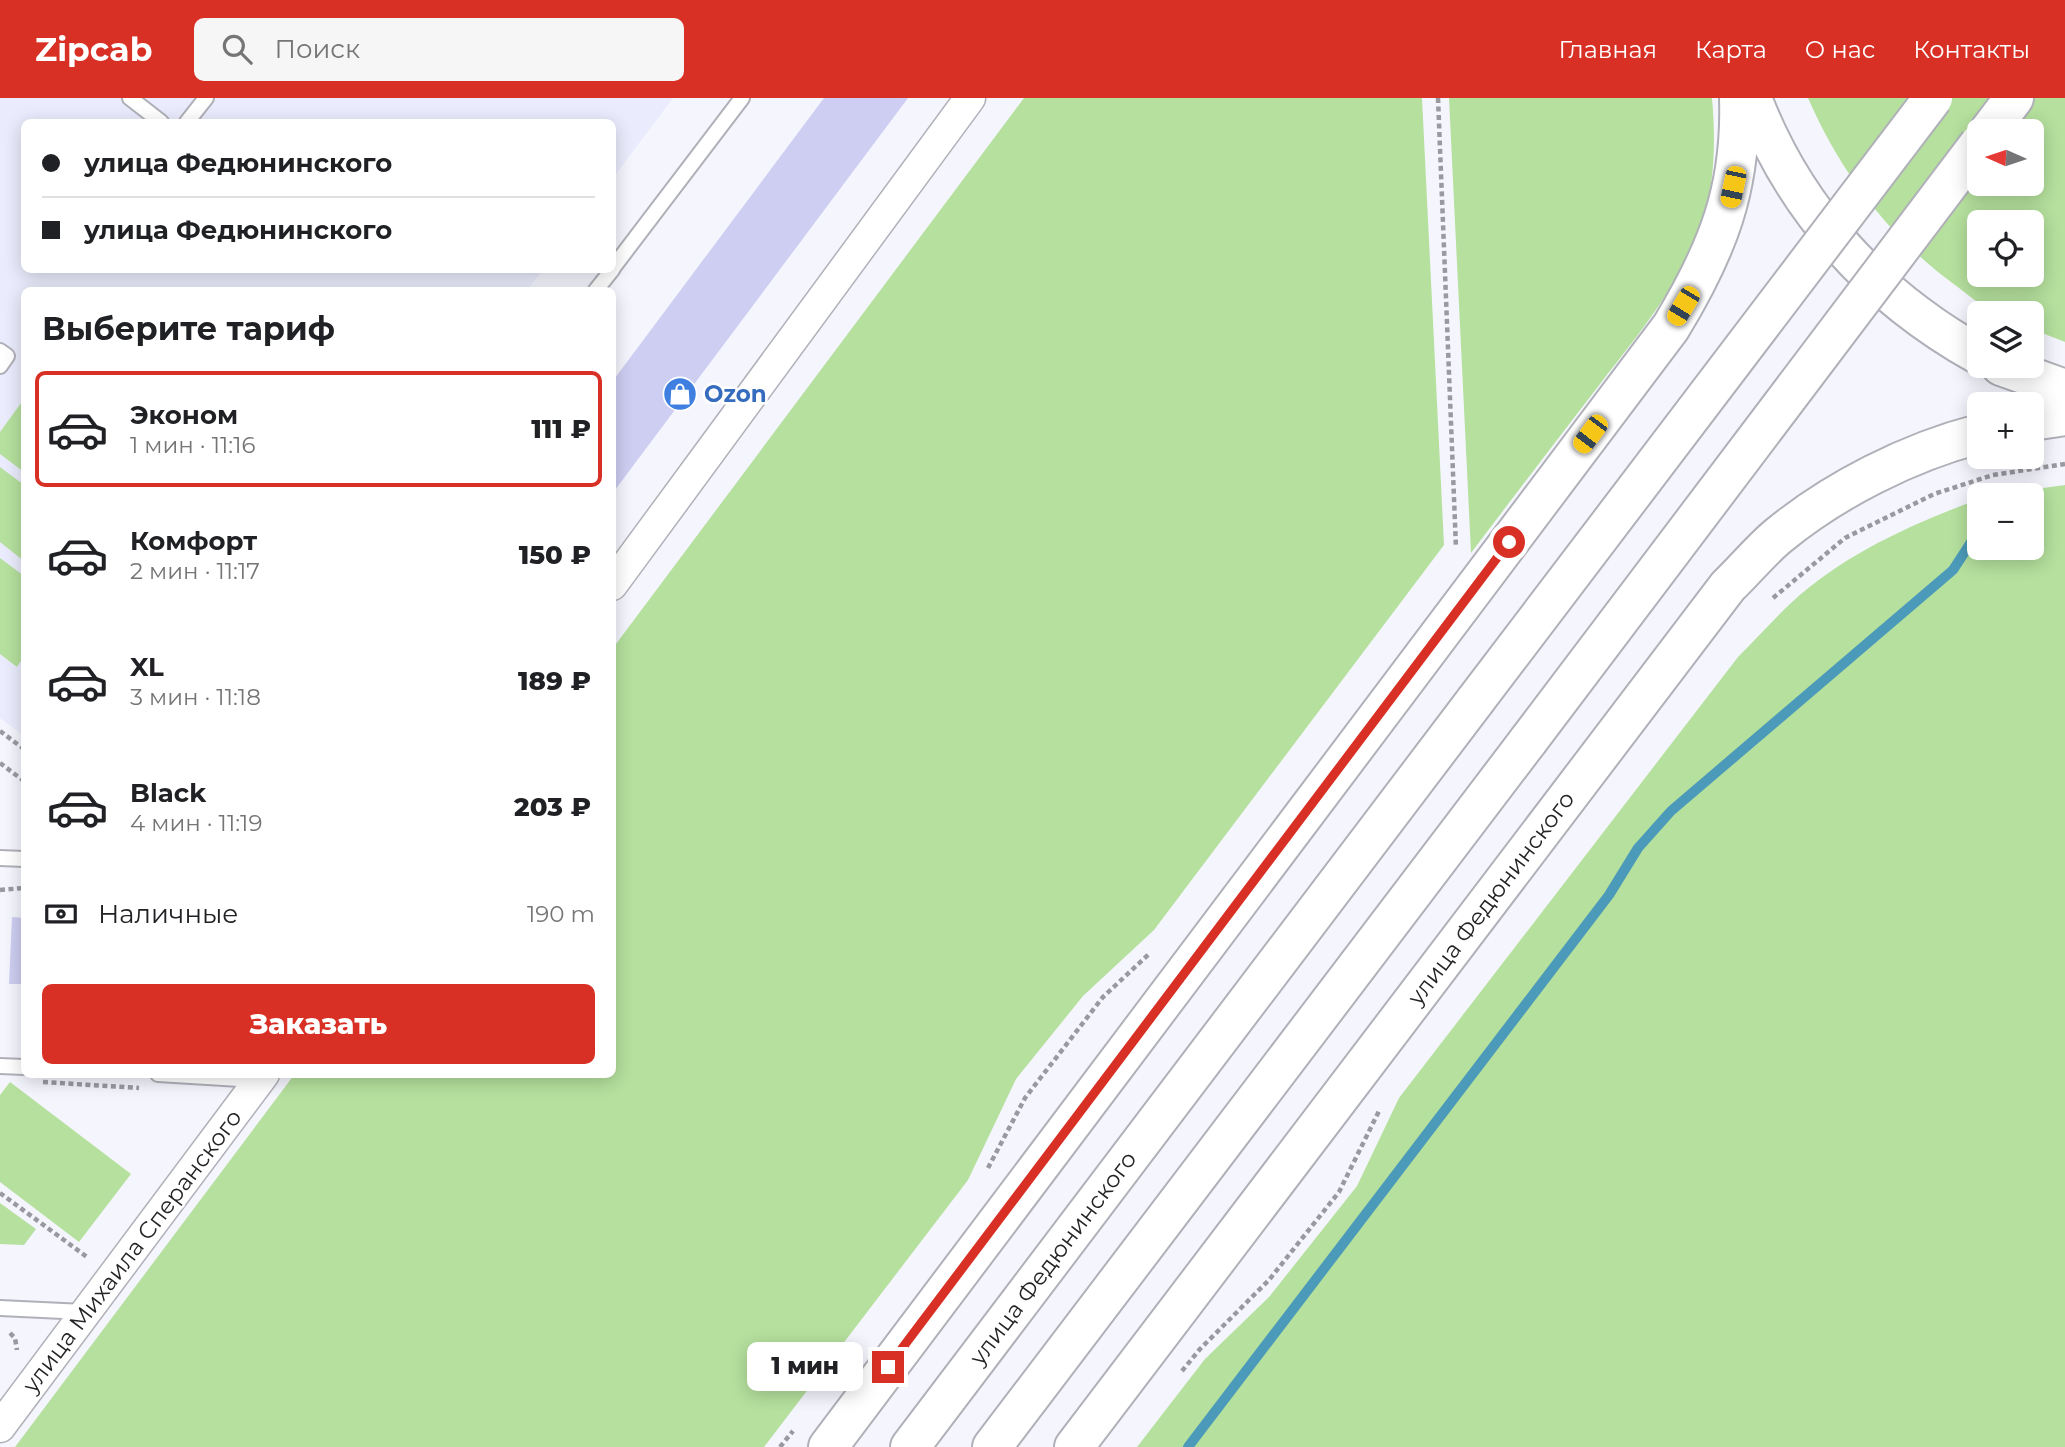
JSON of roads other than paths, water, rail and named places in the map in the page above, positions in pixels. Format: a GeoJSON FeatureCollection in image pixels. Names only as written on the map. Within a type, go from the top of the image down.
{"type":"FeatureCollection","features":[{"type":"Feature","properties":{"kind":"main road"},"geometry":{"type":"LineString","coordinates":[[828,1447],[1671,327],[1715,248],[1729,208],[1737,167],[1739,98]]}},
{"type":"Feature","properties":{"kind":"main road"},"geometry":{"type":"LineString","coordinates":[[1752,98],[1773,148],[1830,235],[1865,274],[1904,308],[1967,347]]}},
{"type":"Feature","properties":{"kind":"main road","name":"улица Федюнинского"},"geometry":{"type":"LineString","coordinates":[[910,1447],[1933,98]]}},
{"type":"Feature","properties":{"kind":"main road"},"geometry":{"type":"LineString","coordinates":[[1998,119],[2014,98]]}},
{"type":"Feature","properties":{"kind":"main road"},"geometry":{"type":"LineString","coordinates":[[992,1447],[1967,160]]}},
{"type":"Feature","properties":{"kind":"main road"},"geometry":{"type":"LineString","coordinates":[[2034,378],[2065,389]]}},
{"type":"Feature","properties":{"kind":"main road"},"geometry":{"type":"LineString","coordinates":[[2044,419],[2065,416]]}},
{"type":"Feature","properties":{"kind":"main road","name":"улица Федюнинского"},"geometry":{"type":"LineString","coordinates":[[1074,1447],[1728,586],[1777,537],[1822,504],[1930,451],[1967,438]]}},
{"type":"Feature","properties":{"kind":"street"},"geometry":{"type":"LineString","coordinates":[[616,580],[971,98]]}},
{"type":"Feature","properties":{"kind":"street","name":"улица Михаила Сперанского"},"geometry":{"type":"LineString","coordinates":[[0,1427],[89,1313],[261,1078]]}},
{"type":"Feature","properties":{"kind":"lane"},"geometry":{"type":"LineString","coordinates":[[130,98],[157,119]]}},
{"type":"Feature","properties":{"kind":"lane"},"geometry":{"type":"LineString","coordinates":[[189,119],[206,98]]}},
{"type":"Feature","properties":{"kind":"lane"},"geometry":{"type":"LineString","coordinates":[[616,264],[742,98]]}},
{"type":"Feature","properties":{"kind":"lane"},"geometry":{"type":"LineString","coordinates":[[598,287],[609,273]]}},
{"type":"Feature","properties":{"kind":"lane"},"geometry":{"type":"LineString","coordinates":[[0,351],[7,356],[0,366]]}},
{"type":"Feature","properties":{"kind":"lane"},"geometry":{"type":"LineString","coordinates":[[0,858],[21,859]]}},
{"type":"Feature","properties":{"kind":"lane"},"geometry":{"type":"LineString","coordinates":[[0,1066],[21,1067]]}},
{"type":"Feature","properties":{"kind":"lane"},"geometry":{"type":"LineString","coordinates":[[0,1308],[89,1313]]}},
{"type":"Feature","properties":{"kind":"waterway"},"geometry":{"type":"LineString","coordinates":[[1188,1447],[1609,895],[1638,848],[1671,811],[1953,570],[1967,548]]}},
{"type":"Feature","properties":{"kind":"place","name":"Ozon"},"geometry":{"type":"Point","coordinates":[680,394]}}]}
